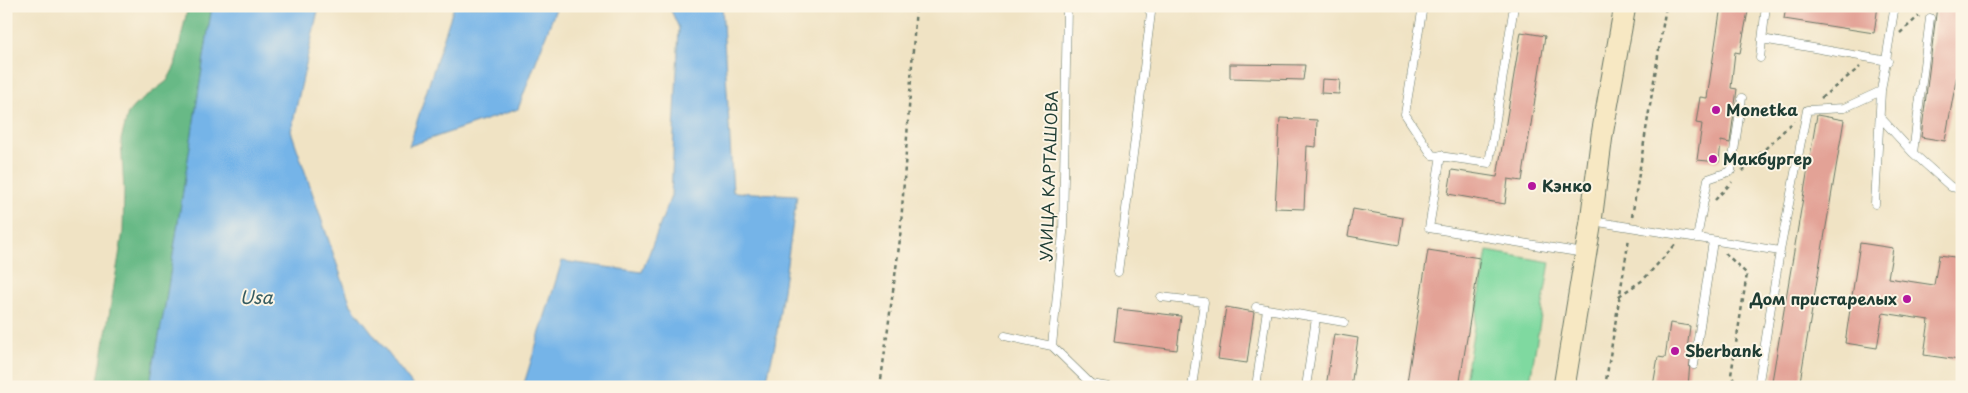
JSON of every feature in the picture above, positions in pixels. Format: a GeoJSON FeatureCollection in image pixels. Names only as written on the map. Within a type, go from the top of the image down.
{"type":"FeatureCollection","features":[{"type":"Feature","properties":{"kind":"main road"},"geometry":{"type":"LineString","coordinates":[[1564,387],[1591,221],[1602,135],[1625,8]]}},
{"type":"Feature","properties":{"kind":"lane","name":"УЛИЦА КАРТАШОВА"},"geometry":{"type":"LineString","coordinates":[[1052,346],[1063,232],[1067,6]]}},
{"type":"Feature","properties":{"kind":"lane"},"geometry":{"type":"LineString","coordinates":[[1118,272],[1151,13],[1146,6]]}},
{"type":"Feature","properties":{"kind":"lane"},"geometry":{"type":"LineString","coordinates":[[1422,6],[1405,114],[1432,155],[1489,163],[1514,6]]}},
{"type":"Feature","properties":{"kind":"lane"},"geometry":{"type":"LineString","coordinates":[[1760,58],[1766,6]]}},
{"type":"Feature","properties":{"kind":"lane"},"geometry":{"type":"LineString","coordinates":[[1875,204],[1881,91],[1888,61],[1894,11]]}},
{"type":"Feature","properties":{"kind":"lane"},"geometry":{"type":"LineString","coordinates":[[1913,153],[1930,18]]}},
{"type":"Feature","properties":{"kind":"lane"},"geometry":{"type":"LineString","coordinates":[[1762,39],[1888,61]]}},
{"type":"Feature","properties":{"kind":"lane"},"geometry":{"type":"LineString","coordinates":[[1758,387],[1780,251],[1807,110],[1844,108],[1881,91]]}},
{"type":"Feature","properties":{"kind":"lane"},"geometry":{"type":"LineString","coordinates":[[1697,238],[1708,179],[1731,171],[1742,98]]}},
{"type":"Feature","properties":{"kind":"lane"},"geometry":{"type":"LineString","coordinates":[[1880,117],[1913,153],[1951,187],[1962,189]]}},
{"type":"Feature","properties":{"kind":"lane"},"geometry":{"type":"LineString","coordinates":[[1441,155],[1429,228],[1585,254]]}},
{"type":"Feature","properties":{"kind":"lane"},"geometry":{"type":"LineString","coordinates":[[1591,221],[1780,251]]}},
{"type":"Feature","properties":{"kind":"lane"},"geometry":{"type":"LineString","coordinates":[[1694,365],[1713,241]]}},
{"type":"Feature","properties":{"kind":"lane"},"geometry":{"type":"LineString","coordinates":[[1161,297],[1204,302],[1192,387]]}},
{"type":"Feature","properties":{"kind":"lane"},"geometry":{"type":"LineString","coordinates":[[1256,308],[1344,322]]}},
{"type":"Feature","properties":{"kind":"lane"},"geometry":{"type":"LineString","coordinates":[[1256,387],[1267,309]]}},
{"type":"Feature","properties":{"kind":"lane"},"geometry":{"type":"LineString","coordinates":[[1306,387],[1316,318]]}},
{"type":"Feature","properties":{"kind":"lane"},"geometry":{"type":"LineString","coordinates":[[1005,336],[1052,346],[1091,385],[1109,387]]}},
{"type":"Feature","properties":{"kind":"path"},"geometry":{"type":"LineString","coordinates":[[880,387],[900,239],[916,6]]}},
{"type":"Feature","properties":{"kind":"path"},"geometry":{"type":"LineString","coordinates":[[1544,6],[1580,10],[1590,6]]}},
{"type":"Feature","properties":{"kind":"path"},"geometry":{"type":"LineString","coordinates":[[1605,387],[1666,6]]}},
{"type":"Feature","properties":{"kind":"path"},"geometry":{"type":"LineString","coordinates":[[1890,43],[1919,16]]}},
{"type":"Feature","properties":{"kind":"path"},"geometry":{"type":"LineString","coordinates":[[1756,156],[1807,110],[1870,58]]}},
{"type":"Feature","properties":{"kind":"path"},"geometry":{"type":"LineString","coordinates":[[1713,241],[1747,274],[1731,375],[1738,387]]}},
{"type":"Feature","properties":{"kind":"green space"},"geometry":{"type":"Polygon","coordinates":[[[188,6],[212,6],[165,306],[149,387],[97,387],[123,232],[124,190],[121,140],[128,113],[134,106],[167,81],[175,66],[188,6]]]}},
{"type":"Feature","properties":{"kind":"green space"},"geometry":{"type":"Polygon","coordinates":[[[1487,251],[1550,262],[1529,387],[1464,387],[1487,251]]]}},
{"type":"Feature","properties":{"kind":"water","name":"Usa"},"geometry":{"type":"Polygon","coordinates":[[[212,6],[319,6],[291,131],[351,305],[414,387],[149,387],[165,306],[212,6]]]}},
{"type":"Feature","properties":{"kind":"water"},"geometry":{"type":"Polygon","coordinates":[[[454,6],[557,6],[518,109],[409,146],[454,6]]]}},
{"type":"Feature","properties":{"kind":"water"},"geometry":{"type":"Polygon","coordinates":[[[669,6],[722,6],[733,192],[797,195],[775,345],[765,387],[523,387],[562,261],[642,272],[671,196],[679,28],[669,6]]]}},
{"type":"Feature","properties":{"kind":"building","name":"Monetka"},"geometry":{"type":"Polygon","coordinates":[[[1721,6],[1749,6],[1740,53],[1735,52],[1731,88],[1737,89],[1730,143],[1721,141],[1719,162],[1697,160],[1702,124],[1696,123],[1700,97],[1707,98],[1721,6]]]}},
{"type":"Feature","properties":{"kind":"building"},"geometry":{"type":"Polygon","coordinates":[[[1786,6],[1878,6],[1874,33],[1784,19],[1786,6]]]}},
{"type":"Feature","properties":{"kind":"building"},"geometry":{"type":"Polygon","coordinates":[[[1937,6],[1962,6],[1962,48],[1945,141],[1921,137],[1937,6]]]}},
{"type":"Feature","properties":{"kind":"building"},"geometry":{"type":"Polygon","coordinates":[[[1521,32],[1545,36],[1522,181],[1508,179],[1505,204],[1448,194],[1452,170],[1497,177],[1521,32]]]}},
{"type":"Feature","properties":{"kind":"building"},"geometry":{"type":"Polygon","coordinates":[[[1230,64],[1305,65],[1303,80],[1230,78],[1230,64]]]}},
{"type":"Feature","properties":{"kind":"building"},"geometry":{"type":"Polygon","coordinates":[[[1322,79],[1340,80],[1339,94],[1321,93],[1322,79]]]}},
{"type":"Feature","properties":{"kind":"building"},"geometry":{"type":"Polygon","coordinates":[[[1817,115],[1844,120],[1799,387],[1771,387],[1817,115]]]}},
{"type":"Feature","properties":{"kind":"building"},"geometry":{"type":"Polygon","coordinates":[[[1280,118],[1317,120],[1316,147],[1307,146],[1304,209],[1275,208],[1280,118]]]}},
{"type":"Feature","properties":{"kind":"building"},"geometry":{"type":"Polygon","coordinates":[[[1353,209],[1403,218],[1399,245],[1348,236],[1353,209]]]}},
{"type":"Feature","properties":{"kind":"building","name":"Дом пристарелых"},"geometry":{"type":"Polygon","coordinates":[[[1860,243],[1893,248],[1888,278],[1934,285],[1939,255],[1962,258],[1962,340],[1959,360],[1924,355],[1929,320],[1883,313],[1877,348],[1845,343],[1860,243]]]}},
{"type":"Feature","properties":{"kind":"building"},"geometry":{"type":"Polygon","coordinates":[[[1428,250],[1480,258],[1459,387],[1435,387],[1407,382],[1428,250]]]}},
{"type":"Feature","properties":{"kind":"building"},"geometry":{"type":"Polygon","coordinates":[[[1226,307],[1254,312],[1247,363],[1218,359],[1226,307]]]}},
{"type":"Feature","properties":{"kind":"building"},"geometry":{"type":"Polygon","coordinates":[[[1118,309],[1181,316],[1177,350],[1114,342],[1118,309]]]}},
{"type":"Feature","properties":{"kind":"building"},"geometry":{"type":"Polygon","coordinates":[[[1670,323],[1690,326],[1687,350],[1691,350],[1688,387],[1653,386],[1658,357],[1665,358],[1670,323]]]}},
{"type":"Feature","properties":{"kind":"building"},"geometry":{"type":"Polygon","coordinates":[[[1334,334],[1358,338],[1351,387],[1326,387],[1334,334]]]}},
{"type":"Feature","properties":{"kind":"place","name":"Monetka"},"geometry":{"type":"Point","coordinates":[1716,110]}},
{"type":"Feature","properties":{"kind":"place","name":"Макбургер"},"geometry":{"type":"Point","coordinates":[1713,159]}},
{"type":"Feature","properties":{"kind":"place","name":"Кэнко"},"geometry":{"type":"Point","coordinates":[1532,186]}},
{"type":"Feature","properties":{"kind":"place","name":"Дом пристарелых"},"geometry":{"type":"Point","coordinates":[1907,299]}},
{"type":"Feature","properties":{"kind":"place","name":"Sberbank"},"geometry":{"type":"Point","coordinates":[1675,351]}}]}
